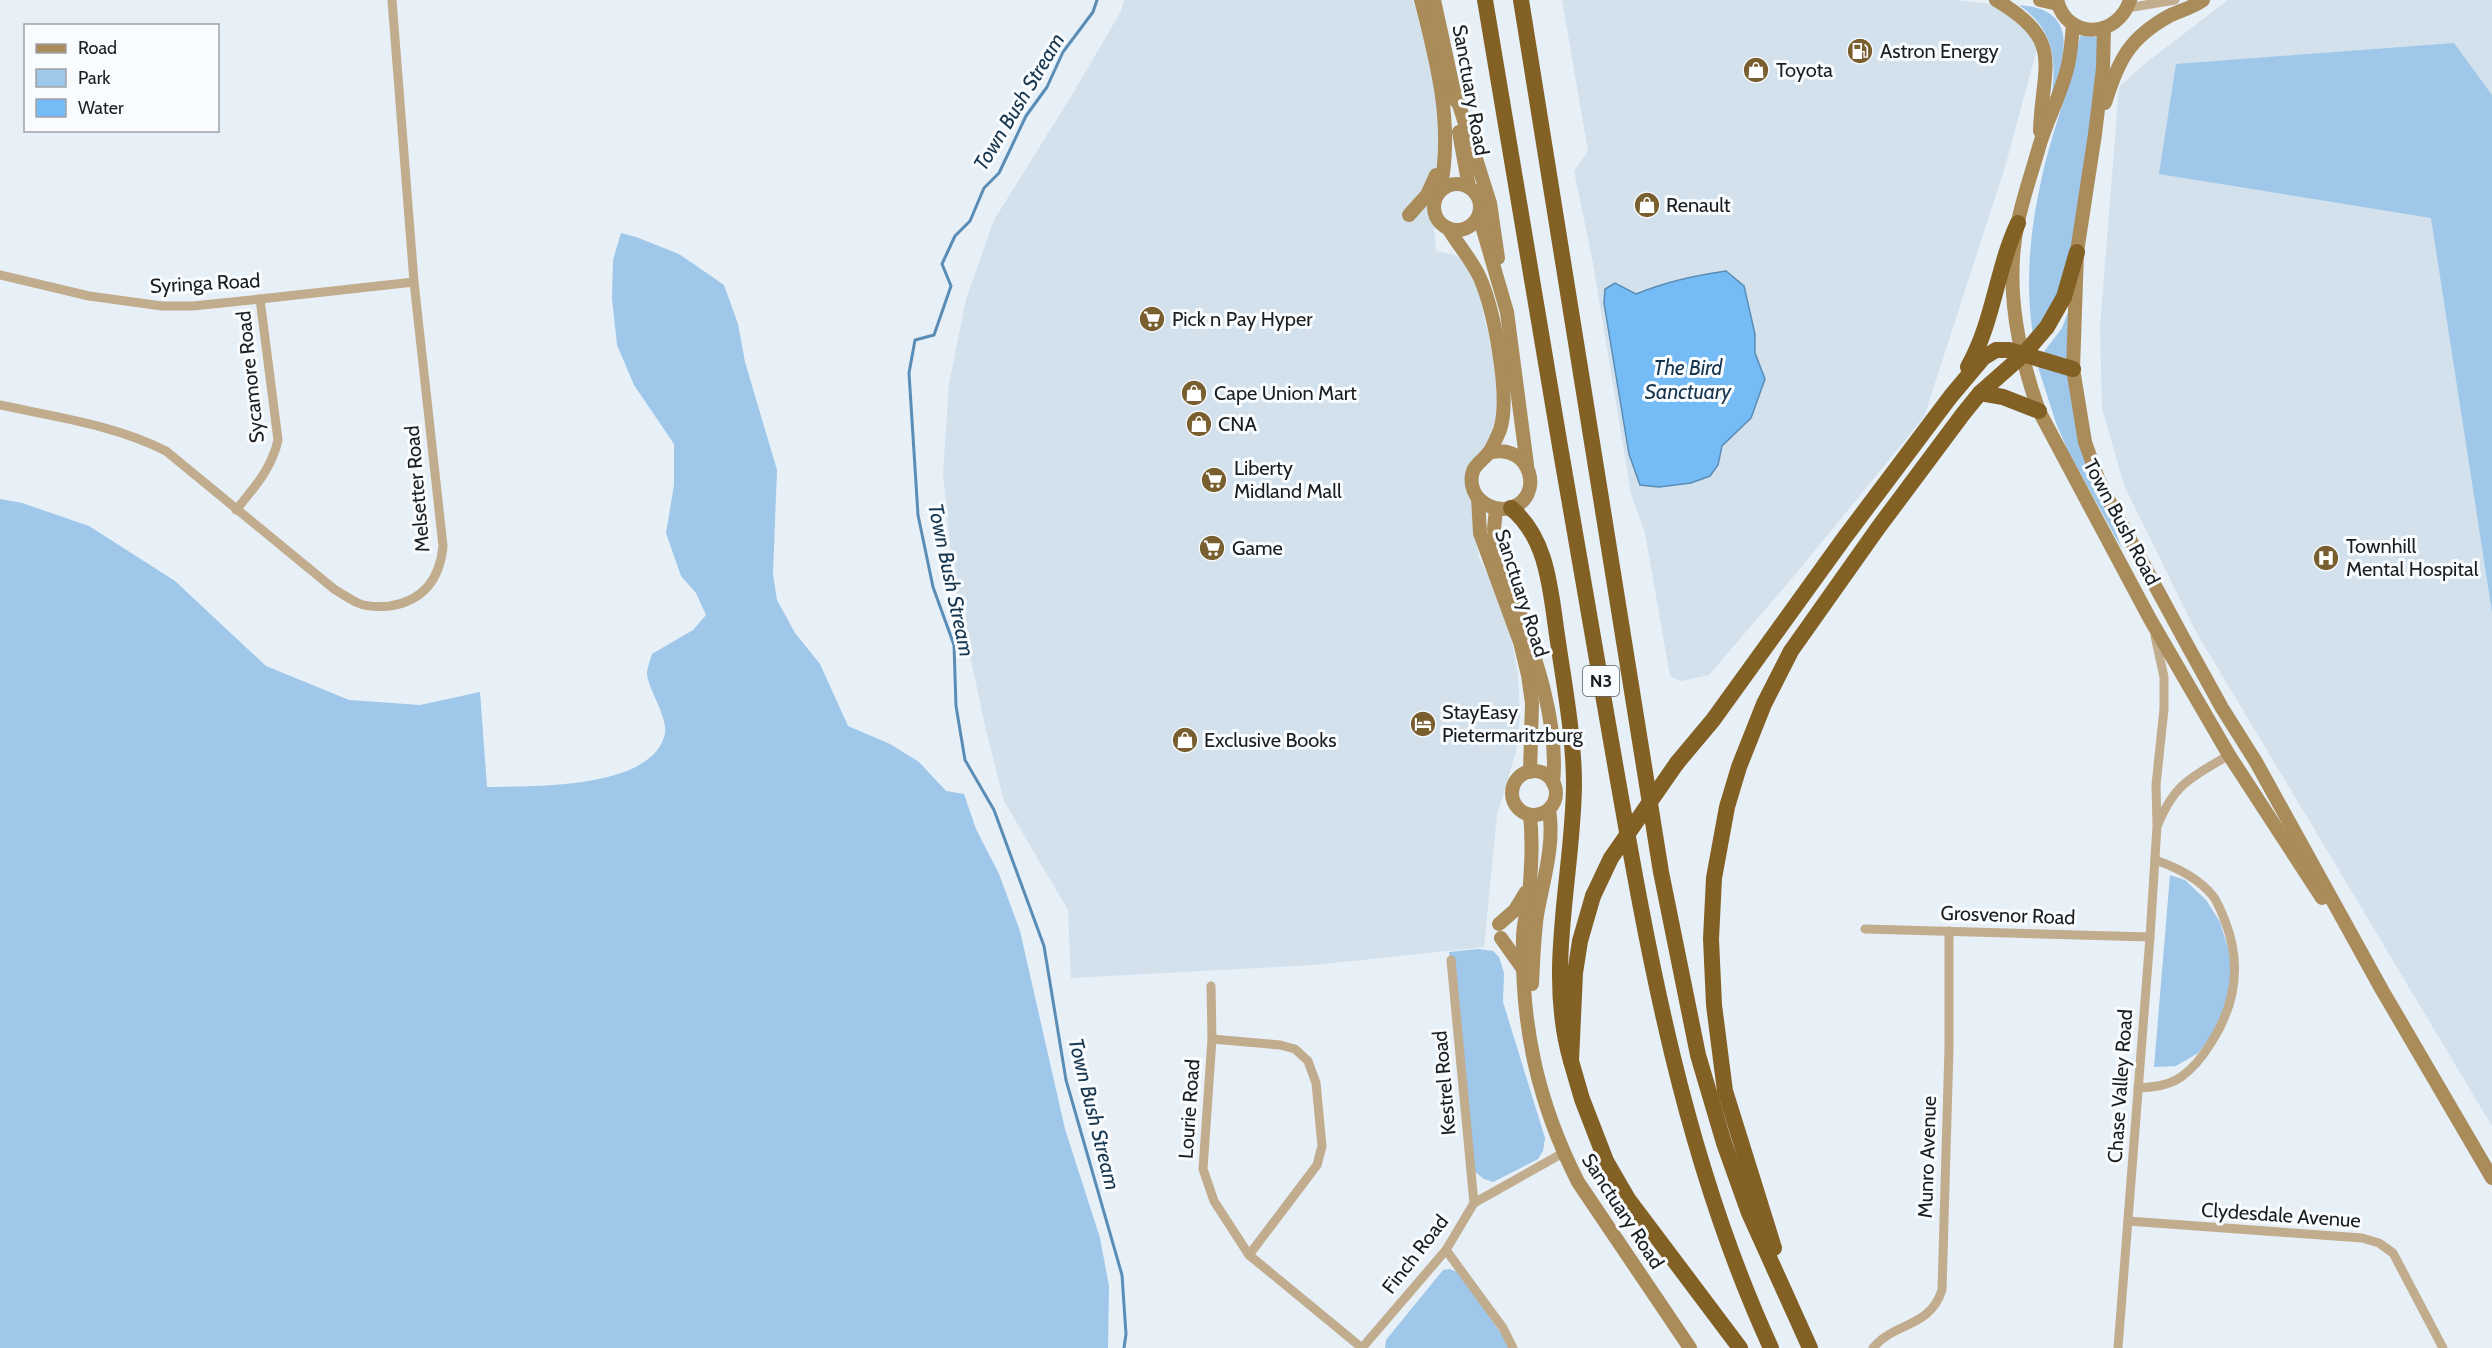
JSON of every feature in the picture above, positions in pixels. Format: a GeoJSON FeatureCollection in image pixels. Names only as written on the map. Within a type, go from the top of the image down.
{"type":"FeatureCollection","features":[{"type":"Feature","properties":{"kind":"highway","name":"N3"},"geometry":{"type":"LineString","coordinates":[[1485,0],[1568,498],[1632,856],[1675,1069],[1702,1168],[1742,1280],[1771,1348]]}},
{"type":"Feature","properties":{"kind":"highway","name":"N3"},"geometry":{"type":"LineString","coordinates":[[1521,0],[1661,872],[1698,1055],[1724,1143],[1742,1193],[1782,1289],[1810,1348]]}},
{"type":"Feature","properties":{"kind":"highway"},"geometry":{"type":"LineString","coordinates":[[1952,396],[1982,341],[2007,247],[2018,223]]}},
{"type":"Feature","properties":{"kind":"highway"},"geometry":{"type":"LineString","coordinates":[[1782,1289],[1777,1256],[1725,1091],[1717,1036],[1711,970],[1711,920],[1714,878],[1727,807],[1747,743],[1791,651],[1878,528],[1980,393],[2023,356],[2047,327],[2059,308],[2077,252]]}},
{"type":"Feature","properties":{"kind":"highway"},"geometry":{"type":"LineString","coordinates":[[1572,1061],[1575,973],[1583,926],[1593,896],[1611,858],[1634,822],[1713,720],[1845,537],[1971,371],[1991,352],[2009,350],[2073,369]]}},
{"type":"Feature","properties":{"kind":"highway"},"geometry":{"type":"LineString","coordinates":[[1980,393],[2003,397],[2039,411]]}},
{"type":"Feature","properties":{"kind":"highway"},"geometry":{"type":"LineString","coordinates":[[1504,508],[1527,522],[1544,558],[1553,606],[1570,735],[1574,785],[1560,958],[1566,1042],[1590,1123],[1615,1178],[1648,1227],[1740,1348]]}},
{"type":"Feature","properties":{"kind":"street","name":"Melsetter Road"},"geometry":{"type":"LineString","coordinates":[[0,405],[89,424],[144,440],[166,451],[334,588],[358,603],[380,607],[416,599],[431,582],[442,557],[443,546],[414,282],[392,0]]}},
{"type":"Feature","properties":{"kind":"street","name":"Sanctuary Road"},"geometry":{"type":"LineString","coordinates":[[1421,0],[1438,72],[1445,129],[1444,171],[1440,191]]}},
{"type":"Feature","properties":{"kind":"street","name":"Sanctuary Road"},"geometry":{"type":"LineString","coordinates":[[1434,0],[1455,92],[1469,187]]}},
{"type":"Feature","properties":{"kind":"street"},"geometry":{"type":"LineString","coordinates":[[1996,0],[2024,17],[2032,25],[2043,47],[2046,69],[2039,146]]}},
{"type":"Feature","properties":{"kind":"street"},"geometry":{"type":"LineString","coordinates":[[2040,0],[2057,2],[2061,12],[2073,24],[2088,30],[2104,28],[2118,21],[2129,4],[2175,0]]}},
{"type":"Feature","properties":{"kind":"street"},"geometry":{"type":"LineString","coordinates":[[2095,134],[2116,68],[2126,50],[2139,35],[2155,24],[2173,14],[2194,7],[2203,0]]}},
{"type":"Feature","properties":{"kind":"street","name":"Town Bush Road"},"geometry":{"type":"LineString","coordinates":[[2073,24],[2068,66],[2039,146],[2018,223],[2013,271],[2017,328],[2039,411],[2150,619],[2229,755],[2382,990]]}},
{"type":"Feature","properties":{"kind":"street","name":"Town Bush Road"},"geometry":{"type":"LineString","coordinates":[[2104,28],[2103,68],[2077,252],[2073,369],[2085,442],[2100,484],[2222,708],[2256,762],[2382,990],[2492,1178]]}},
{"type":"Feature","properties":{"kind":"street"},"geometry":{"type":"LineString","coordinates":[[1455,92],[1490,203],[1516,372],[1527,465],[1531,477],[1529,490],[1522,501],[1504,508],[1486,505],[1478,498],[1472,485],[1472,476],[1479,460],[1489,453],[1497,451],[1514,453],[1527,465]]}},
{"type":"Feature","properties":{"kind":"street"},"geometry":{"type":"LineString","coordinates":[[1409,215],[1433,185],[1445,129]]}},
{"type":"Feature","properties":{"kind":"street"},"geometry":{"type":"LineString","coordinates":[[1479,216],[1466,229],[1456,230],[1440,223],[1435,215],[1434,206],[1440,191],[1457,183],[1469,187],[1478,197],[1479,216],[1503,298]]}},
{"type":"Feature","properties":{"kind":"street"},"geometry":{"type":"LineString","coordinates":[[1448,228],[1480,277],[1491,310],[1502,381],[1503,417],[1496,441],[1489,453]]}},
{"type":"Feature","properties":{"kind":"street","name":"Syringa Road"},"geometry":{"type":"LineString","coordinates":[[0,275],[134,304],[193,306],[414,282]]}},
{"type":"Feature","properties":{"kind":"street","name":"Sycamore Road"},"geometry":{"type":"LineString","coordinates":[[236,510],[265,473],[276,451],[278,440],[261,299]]}},
{"type":"Feature","properties":{"kind":"street","name":"Sanctuary Road"},"geometry":{"type":"LineString","coordinates":[[1478,498],[1480,532],[1520,642],[1528,675],[1532,703],[1530,772]]}},
{"type":"Feature","properties":{"kind":"street","name":"Sanctuary Road"},"geometry":{"type":"LineString","coordinates":[[1504,508],[1494,537],[1545,694],[1553,749],[1553,783]]}},
{"type":"Feature","properties":{"kind":"street","name":"Chase Valley Road"},"geometry":{"type":"LineString","coordinates":[[2118,1348],[2150,937],[2157,826],[2156,785],[2162,731],[2164,676],[2150,619]]}},
{"type":"Feature","properties":{"kind":"street"},"geometry":{"type":"LineString","coordinates":[[2222,708],[2232,737],[2229,755],[2256,762]]}},
{"type":"Feature","properties":{"kind":"street","name":"Chase Valley Road"},"geometry":{"type":"LineString","coordinates":[[2157,826],[2169,799],[2179,788],[2229,755]]}},
{"type":"Feature","properties":{"kind":"street"},"geometry":{"type":"LineString","coordinates":[[1530,772],[1543,773],[1553,783],[1556,797],[1549,810],[1542,814],[1530,815],[1515,806],[1512,793],[1517,779],[1530,772]]}},
{"type":"Feature","properties":{"kind":"street","name":"Sanctuary Road"},"geometry":{"type":"LineString","coordinates":[[1532,1052],[1533,963],[1536,923],[1550,845],[1549,810]]}},
{"type":"Feature","properties":{"kind":"street","name":"Sanctuary Road"},"geometry":{"type":"LineString","coordinates":[[1530,815],[1532,848],[1522,937],[1525,1020],[1538,1084],[1563,1153],[1588,1199],[1690,1348]]}},
{"type":"Feature","properties":{"kind":"street"},"geometry":{"type":"LineString","coordinates":[[2138,1088],[2171,1083],[2192,1069],[2222,1026],[2231,1004],[2235,982],[2233,947],[2221,911],[2213,896],[2181,871],[2155,860]]}},
{"type":"Feature","properties":{"kind":"street"},"geometry":{"type":"LineString","coordinates":[[1524,970],[1500,931],[1528,888]]}},
{"type":"Feature","properties":{"kind":"street","name":"Grosvenor Road"},"geometry":{"type":"LineString","coordinates":[[1865,929],[2150,937]]}},
{"type":"Feature","properties":{"kind":"street","name":"Munro Avenue"},"geometry":{"type":"LineString","coordinates":[[1873,1348],[1888,1335],[1929,1314],[1939,1300],[1942,1290],[1949,1048],[1949,931]]}},
{"type":"Feature","properties":{"kind":"street","name":"Kestrel Road"},"geometry":{"type":"LineString","coordinates":[[1451,960],[1474,1203]]}},
{"type":"Feature","properties":{"kind":"street","name":"Lourie Road"},"geometry":{"type":"LineString","coordinates":[[1211,986],[1212,1039],[1203,1169],[1214,1201],[1249,1255],[1362,1348]]}},
{"type":"Feature","properties":{"kind":"street"},"geometry":{"type":"LineString","coordinates":[[1212,1039],[1281,1044],[1295,1049],[1308,1060],[1316,1083],[1322,1146],[1317,1165],[1249,1255]]}},
{"type":"Feature","properties":{"kind":"street","name":"Finch Road"},"geometry":{"type":"LineString","coordinates":[[1362,1348],[1446,1250],[1474,1203],[1563,1153]]}},
{"type":"Feature","properties":{"kind":"street","name":"Clydesdale Avenue"},"geometry":{"type":"LineString","coordinates":[[2128,1221],[2362,1238],[2379,1243],[2393,1253],[2443,1348]]}},
{"type":"Feature","properties":{"kind":"street"},"geometry":{"type":"LineString","coordinates":[[1446,1250],[1503,1328],[1513,1348]]}},
{"type":"Feature","properties":{"kind":"shaded area"},"geometry":{"type":"Polygon","coordinates":[[[1124,0],[1413,0],[1439,97],[1439,178],[1431,192],[1436,251],[1455,255],[1470,266],[1476,279],[1495,366],[1498,416],[1482,451],[1466,468],[1479,558],[1488,575],[1511,637],[1518,675],[1520,716],[1516,752],[1497,815],[1484,947],[1314,965],[1071,978],[1068,910],[1004,801],[986,730],[953,576],[943,473],[949,384],[966,299],[994,220],[1078,85],[1121,11],[1124,0]]]}},
{"type":"Feature","properties":{"kind":"shaded area"},"geometry":{"type":"Polygon","coordinates":[[[1562,0],[1954,0],[1991,4],[2005,10],[2030,32],[2037,49],[2005,167],[1924,417],[1794,576],[1709,675],[1681,681],[1670,676],[1645,533],[1631,494],[1593,263],[1574,171],[1588,151],[1562,0]]]}},
{"type":"Feature","properties":{"kind":"shaded area","name":"Townhill Mental Hospital"},"geometry":{"type":"Polygon","coordinates":[[[2228,0],[2492,0],[2492,1126],[2195,630],[2124,485],[2102,408],[2100,327],[2119,87],[2147,62],[2228,0]]]}},
{"type":"Feature","properties":{"kind":"green space"},"geometry":{"type":"Polygon","coordinates":[[[2019,5],[2040,9],[2054,17],[2061,28],[2064,41],[2063,57],[2050,107],[2053,77],[2051,50],[2041,26],[2019,5]]]}},
{"type":"Feature","properties":{"kind":"green space"},"geometry":{"type":"Polygon","coordinates":[[[2080,36],[2100,37],[2081,202],[2067,285],[2034,341],[2029,283],[2036,205],[2044,167],[2080,36]]]}},
{"type":"Feature","properties":{"kind":"green space"},"geometry":{"type":"Polygon","coordinates":[[[2454,43],[2492,95],[2492,612],[2431,218],[2159,174],[2176,64],[2454,43]]]}},
{"type":"Feature","properties":{"kind":"green space"},"geometry":{"type":"Polygon","coordinates":[[[621,233],[679,254],[724,285],[738,324],[745,362],[777,470],[773,574],[777,600],[795,633],[820,664],[848,726],[890,744],[919,762],[946,791],[964,794],[976,829],[999,874],[1020,931],[1065,1129],[1100,1238],[1109,1286],[1108,1348],[0,1348],[0,499],[22,503],[89,526],[175,581],[266,666],[349,700],[420,705],[480,692],[487,787],[560,785],[588,781],[615,775],[639,765],[656,752],[665,733],[663,718],[647,672],[652,654],[693,630],[706,615],[696,593],[681,576],[666,533],[674,485],[674,444],[634,385],[617,345],[612,298],[613,260],[621,233]]]}},
{"type":"Feature","properties":{"kind":"green space"},"geometry":{"type":"Polygon","coordinates":[[[2074,297],[2070,359],[2043,353],[2062,328],[2074,297]]]}},
{"type":"Feature","properties":{"kind":"green space"},"geometry":{"type":"Polygon","coordinates":[[[2037,364],[2067,373],[2106,506],[2122,549],[2068,451],[2056,423],[2037,364]]]}},
{"type":"Feature","properties":{"kind":"green space"},"geometry":{"type":"Polygon","coordinates":[[[2170,875],[2185,880],[2206,900],[2220,922],[2228,948],[2233,978],[2221,1026],[2198,1053],[2176,1066],[2154,1067],[2170,875]]]}},
{"type":"Feature","properties":{"kind":"green space"},"geometry":{"type":"Polygon","coordinates":[[[1478,949],[1493,951],[1499,957],[1504,973],[1503,1002],[1545,1138],[1543,1151],[1538,1159],[1493,1182],[1475,1172],[1449,952],[1478,949]]]}},
{"type":"Feature","properties":{"kind":"green space"},"geometry":{"type":"Polygon","coordinates":[[[1443,1270],[1458,1272],[1511,1348],[1385,1348],[1386,1340],[1443,1270]]]}},
{"type":"Feature","properties":{"kind":"water","name":"The Bird Sanctuary"},"geometry":{"type":"Polygon","coordinates":[[[1726,271],[1744,286],[1755,334],[1755,353],[1765,379],[1751,418],[1722,446],[1718,465],[1710,476],[1691,483],[1659,487],[1640,485],[1629,454],[1604,303],[1605,289],[1615,283],[1636,294],[1680,280],[1726,271]]]}},
{"type":"Feature","properties":{"kind":"waterway","name":"Town Bush Stream"},"geometry":{"type":"LineString","coordinates":[[1097,0],[1093,12],[1063,52],[1047,87],[1026,116],[999,173],[984,188],[970,221],[955,236],[942,264],[951,286],[934,335],[915,340],[909,373],[918,515],[933,587],[954,645],[956,706],[965,760],[994,810],[1044,946],[1066,1080],[1122,1275],[1126,1334],[1124,1348]]}},
{"type":"Feature","properties":{"kind":"place","name":"Astron Energy"},"geometry":{"type":"Point","coordinates":[1860,51]}},
{"type":"Feature","properties":{"kind":"place","name":"Toyota"},"geometry":{"type":"Point","coordinates":[1756,70]}},
{"type":"Feature","properties":{"kind":"place","name":"Renault"},"geometry":{"type":"Point","coordinates":[1647,205]}},
{"type":"Feature","properties":{"kind":"place","name":"Pick n Pay Hyper"},"geometry":{"type":"Point","coordinates":[1152,319]}},
{"type":"Feature","properties":{"kind":"place","name":"Cape Union Mart"},"geometry":{"type":"Point","coordinates":[1194,393]}},
{"type":"Feature","properties":{"kind":"place","name":"CNA"},"geometry":{"type":"Point","coordinates":[1199,424]}},
{"type":"Feature","properties":{"kind":"place","name":"Liberty Midland Mall"},"geometry":{"type":"Point","coordinates":[1214,480]}},
{"type":"Feature","properties":{"kind":"place","name":"Game"},"geometry":{"type":"Point","coordinates":[1212,548]}},
{"type":"Feature","properties":{"kind":"place","name":"Townhill Mental Hospital"},"geometry":{"type":"Point","coordinates":[2326,558]}},
{"type":"Feature","properties":{"kind":"place","name":"StayEasy Pietermaritzburg"},"geometry":{"type":"Point","coordinates":[1423,724]}},
{"type":"Feature","properties":{"kind":"place","name":"Exclusive Books"},"geometry":{"type":"Point","coordinates":[1185,740]}}]}
